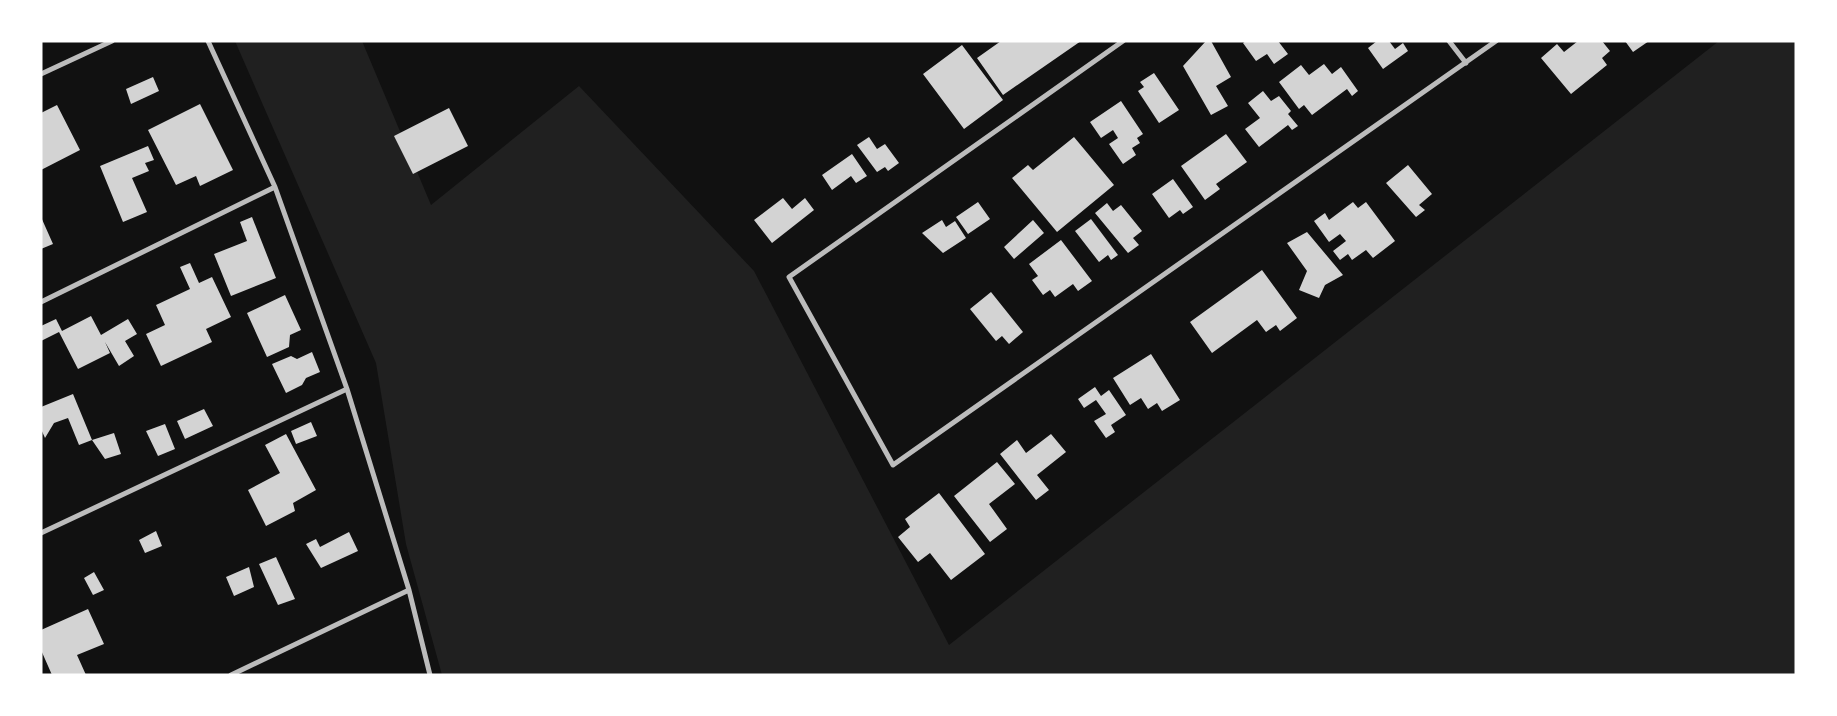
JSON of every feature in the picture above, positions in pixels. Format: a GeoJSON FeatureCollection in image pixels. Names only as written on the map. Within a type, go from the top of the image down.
{"type":"FeatureCollection","features":[{"type":"Feature","properties":{"kind":"street"},"geometry":{"type":"LineString","coordinates":[[41,74],[112,41]]}},
{"type":"Feature","properties":{"kind":"street"},"geometry":{"type":"LineString","coordinates":[[208,41],[275,187],[347,389],[408,590],[430,675]]}},
{"type":"Feature","properties":{"kind":"street"},"geometry":{"type":"LineString","coordinates":[[1123,41],[789,277],[893,465],[1466,64],[1496,41]]}},
{"type":"Feature","properties":{"kind":"street"},"geometry":{"type":"LineString","coordinates":[[1449,41],[1466,64]]}},
{"type":"Feature","properties":{"kind":"street"},"geometry":{"type":"LineString","coordinates":[[41,302],[275,187]]}},
{"type":"Feature","properties":{"kind":"street"},"geometry":{"type":"LineString","coordinates":[[41,533],[347,389]]}},
{"type":"Feature","properties":{"kind":"street"},"geometry":{"type":"LineString","coordinates":[[231,675],[408,590]]}},
{"type":"Feature","properties":{"kind":"shaded area"},"geometry":{"type":"Polygon","coordinates":[[[235,41],[362,41],[431,205],[579,86],[754,271],[949,645],[1719,41],[1796,41],[1796,675],[442,675],[406,544],[376,363],[235,41]]]}},
{"type":"Feature","properties":{"kind":"building"},"geometry":{"type":"Polygon","coordinates":[[[1001,41],[1081,41],[1003,95],[977,58],[1001,41]]]}},
{"type":"Feature","properties":{"kind":"building"},"geometry":{"type":"Polygon","coordinates":[[[1206,41],[1211,41],[1231,77],[1216,86],[1228,106],[1211,115],[1183,66],[1206,41]]]}},
{"type":"Feature","properties":{"kind":"building"},"geometry":{"type":"Polygon","coordinates":[[[1246,41],[1278,41],[1288,54],[1274,64],[1267,54],[1256,61],[1243,43],[1246,41]]]}},
{"type":"Feature","properties":{"kind":"building"},"geometry":{"type":"Polygon","coordinates":[[[1377,41],[1389,41],[1395,49],[1403,43],[1408,51],[1383,69],[1368,48],[1377,41]]]}},
{"type":"Feature","properties":{"kind":"building"},"geometry":{"type":"Polygon","coordinates":[[[1578,41],[1602,41],[1610,51],[1602,58],[1607,65],[1571,94],[1541,58],[1557,44],[1564,52],[1578,41]]]}},
{"type":"Feature","properties":{"kind":"building"},"geometry":{"type":"Polygon","coordinates":[[[1625,41],[1649,41],[1633,52],[1625,41]]]}},
{"type":"Feature","properties":{"kind":"building"},"geometry":{"type":"Polygon","coordinates":[[[962,45],[1003,100],[964,129],[923,74],[962,45]]]}},
{"type":"Feature","properties":{"kind":"building"},"geometry":{"type":"Polygon","coordinates":[[[1324,64],[1332,74],[1341,67],[1358,91],[1352,96],[1347,89],[1312,115],[1304,105],[1299,109],[1279,82],[1301,65],[1309,75],[1324,64]]]}},
{"type":"Feature","properties":{"kind":"building"},"geometry":{"type":"Polygon","coordinates":[[[1154,73],[1179,110],[1159,123],[1138,91],[1144,87],[1140,82],[1154,73]]]}},
{"type":"Feature","properties":{"kind":"building"},"geometry":{"type":"Polygon","coordinates":[[[153,77],[159,91],[131,104],[126,89],[153,77]]]}},
{"type":"Feature","properties":{"kind":"building"},"geometry":{"type":"Polygon","coordinates":[[[1263,91],[1271,101],[1279,96],[1291,111],[1288,114],[1298,126],[1292,130],[1288,125],[1259,147],[1245,129],[1260,118],[1248,103],[1263,91]]]}},
{"type":"Feature","properties":{"kind":"building"},"geometry":{"type":"Polygon","coordinates":[[[1121,101],[1143,134],[1137,138],[1140,143],[1132,148],[1136,155],[1123,164],[1109,144],[1118,138],[1113,130],[1101,138],[1090,122],[1121,101]]]}},
{"type":"Feature","properties":{"kind":"building"},"geometry":{"type":"Polygon","coordinates":[[[200,104],[233,170],[200,186],[196,176],[176,185],[148,130],[200,104]]]}},
{"type":"Feature","properties":{"kind":"building"},"geometry":{"type":"Polygon","coordinates":[[[57,105],[80,150],[41,170],[41,113],[57,105]]]}},
{"type":"Feature","properties":{"kind":"building"},"geometry":{"type":"Polygon","coordinates":[[[449,108],[468,146],[413,174],[394,136],[449,108]]]}},
{"type":"Feature","properties":{"kind":"building"},"geometry":{"type":"Polygon","coordinates":[[[1226,134],[1247,162],[1216,184],[1220,189],[1205,200],[1181,166],[1226,134]]]}},
{"type":"Feature","properties":{"kind":"building"},"geometry":{"type":"Polygon","coordinates":[[[869,137],[877,149],[885,144],[899,163],[888,171],[885,167],[877,172],[857,145],[869,137]]]}},
{"type":"Feature","properties":{"kind":"building"},"geometry":{"type":"Polygon","coordinates":[[[1074,137],[1114,185],[1057,232],[1012,178],[1028,165],[1033,170],[1074,137]]]}},
{"type":"Feature","properties":{"kind":"building"},"geometry":{"type":"Polygon","coordinates":[[[148,146],[154,160],[145,163],[149,171],[132,178],[147,212],[123,222],[100,166],[148,146]]]}},
{"type":"Feature","properties":{"kind":"building"},"geometry":{"type":"Polygon","coordinates":[[[852,154],[867,176],[856,183],[851,176],[832,190],[822,175],[852,154]]]}},
{"type":"Feature","properties":{"kind":"building"},"geometry":{"type":"Polygon","coordinates":[[[1408,165],[1432,194],[1419,205],[1425,210],[1416,217],[1386,183],[1408,165]]]}},
{"type":"Feature","properties":{"kind":"building"},"geometry":{"type":"Polygon","coordinates":[[[1173,179],[1193,207],[1183,214],[1180,210],[1169,218],[1152,194],[1173,179]]]}},
{"type":"Feature","properties":{"kind":"building"},"geometry":{"type":"Polygon","coordinates":[[[783,198],[792,209],[805,198],[814,210],[772,243],[754,220],[783,198]]]}},
{"type":"Feature","properties":{"kind":"building"},"geometry":{"type":"Polygon","coordinates":[[[978,202],[990,219],[968,234],[956,217],[978,202]]]}},
{"type":"Feature","properties":{"kind":"building"},"geometry":{"type":"Polygon","coordinates":[[[1353,202],[1358,208],[1366,202],[1395,241],[1373,258],[1366,250],[1352,260],[1348,254],[1340,260],[1333,251],[1346,241],[1340,234],[1329,242],[1314,221],[1325,213],[1329,220],[1353,202]]]}},
{"type":"Feature","properties":{"kind":"building"},"geometry":{"type":"Polygon","coordinates":[[[1107,203],[1113,211],[1121,205],[1142,231],[1133,238],[1139,245],[1128,253],[1095,213],[1107,203]]]}},
{"type":"Feature","properties":{"kind":"building"},"geometry":{"type":"Polygon","coordinates":[[[41,217],[53,244],[41,249],[41,217]]]}},
{"type":"Feature","properties":{"kind":"building"},"geometry":{"type":"Polygon","coordinates":[[[252,217],[276,278],[231,296],[214,254],[247,241],[240,222],[252,217]]]}},
{"type":"Feature","properties":{"kind":"building"},"geometry":{"type":"Polygon","coordinates":[[[1091,219],[1118,255],[1111,260],[1108,255],[1099,262],[1075,231],[1091,219]]]}},
{"type":"Feature","properties":{"kind":"building"},"geometry":{"type":"Polygon","coordinates":[[[942,220],[946,227],[955,221],[966,238],[943,253],[922,233],[942,220]]]}},
{"type":"Feature","properties":{"kind":"building"},"geometry":{"type":"Polygon","coordinates":[[[1033,220],[1044,233],[1014,259],[1004,247],[1033,220]]]}},
{"type":"Feature","properties":{"kind":"building"},"geometry":{"type":"Polygon","coordinates":[[[1307,232],[1343,275],[1325,285],[1319,298],[1299,290],[1307,271],[1287,243],[1307,232]]]}},
{"type":"Feature","properties":{"kind":"building"},"geometry":{"type":"Polygon","coordinates":[[[1061,240],[1092,281],[1078,291],[1073,284],[1055,297],[1050,290],[1043,295],[1032,280],[1038,276],[1029,264],[1061,240]]]}},
{"type":"Feature","properties":{"kind":"building"},"geometry":{"type":"Polygon","coordinates":[[[190,263],[199,283],[212,277],[231,317],[206,329],[212,342],[161,366],[146,334],[165,325],[156,305],[190,289],[180,267],[190,263]]]}},
{"type":"Feature","properties":{"kind":"building"},"geometry":{"type":"Polygon","coordinates":[[[1262,270],[1297,318],[1280,331],[1276,325],[1266,332],[1257,320],[1212,353],[1190,322],[1262,270]]]}},
{"type":"Feature","properties":{"kind":"building"},"geometry":{"type":"Polygon","coordinates":[[[991,292],[1023,332],[1009,344],[1002,336],[996,341],[970,309],[991,292]]]}},
{"type":"Feature","properties":{"kind":"building"},"geometry":{"type":"Polygon","coordinates":[[[285,295],[301,330],[290,335],[289,347],[267,357],[247,313],[285,295]]]}},
{"type":"Feature","properties":{"kind":"building"},"geometry":{"type":"Polygon","coordinates":[[[91,316],[101,335],[128,319],[137,334],[125,341],[134,356],[119,366],[105,342],[110,353],[78,369],[59,332],[41,341],[41,326],[56,319],[62,331],[91,316]]]}},
{"type":"Feature","properties":{"kind":"building"},"geometry":{"type":"Polygon","coordinates":[[[312,352],[320,372],[306,378],[302,385],[286,393],[272,364],[291,356],[297,359],[312,352]]]}},
{"type":"Feature","properties":{"kind":"building"},"geometry":{"type":"Polygon","coordinates":[[[1151,354],[1180,400],[1162,411],[1157,403],[1148,409],[1141,398],[1130,405],[1113,378],[1151,354]]]}},
{"type":"Feature","properties":{"kind":"building"},"geometry":{"type":"Polygon","coordinates":[[[1095,387],[1101,396],[1109,390],[1126,415],[1111,425],[1115,432],[1106,438],[1094,421],[1106,414],[1096,400],[1084,408],[1078,399],[1095,387]]]}},
{"type":"Feature","properties":{"kind":"building"},"geometry":{"type":"Polygon","coordinates":[[[73,394],[92,440],[79,445],[68,418],[54,423],[45,438],[41,429],[41,407],[73,394]]]}},
{"type":"Feature","properties":{"kind":"building"},"geometry":{"type":"Polygon","coordinates":[[[204,409],[213,426],[185,439],[177,421],[204,409]]]}},
{"type":"Feature","properties":{"kind":"building"},"geometry":{"type":"Polygon","coordinates":[[[311,422],[317,436],[296,444],[291,431],[311,422]]]}},
{"type":"Feature","properties":{"kind":"building"},"geometry":{"type":"Polygon","coordinates":[[[165,424],[175,449],[158,456],[146,431],[165,424]]]}},
{"type":"Feature","properties":{"kind":"building"},"geometry":{"type":"Polygon","coordinates":[[[114,433],[121,454],[105,459],[92,440],[114,433]]]}},
{"type":"Feature","properties":{"kind":"building"},"geometry":{"type":"Polygon","coordinates":[[[286,434],[316,490],[293,503],[295,511],[266,526],[248,490],[280,473],[265,445],[286,434]]]}},
{"type":"Feature","properties":{"kind":"building"},"geometry":{"type":"Polygon","coordinates":[[[1051,434],[1066,452],[1037,475],[1049,490],[1036,500],[1000,454],[1017,440],[1026,453],[1051,434]]]}},
{"type":"Feature","properties":{"kind":"building"},"geometry":{"type":"Polygon","coordinates":[[[997,462],[1015,484],[989,504],[1007,529],[990,542],[954,496],[997,462]]]}},
{"type":"Feature","properties":{"kind":"building"},"geometry":{"type":"Polygon","coordinates":[[[939,493],[985,554],[951,580],[930,553],[918,562],[898,537],[910,527],[905,519],[939,493]]]}},
{"type":"Feature","properties":{"kind":"building"},"geometry":{"type":"Polygon","coordinates":[[[156,531],[162,546],[145,553],[139,540],[156,531]]]}},
{"type":"Feature","properties":{"kind":"building"},"geometry":{"type":"Polygon","coordinates":[[[349,532],[358,551],[321,568],[306,544],[316,539],[320,547],[349,532]]]}},
{"type":"Feature","properties":{"kind":"building"},"geometry":{"type":"Polygon","coordinates":[[[276,557],[295,599],[278,605],[259,564],[276,557]]]}},
{"type":"Feature","properties":{"kind":"building"},"geometry":{"type":"Polygon","coordinates":[[[249,567],[254,587],[234,596],[226,577],[249,567]]]}},
{"type":"Feature","properties":{"kind":"building"},"geometry":{"type":"Polygon","coordinates":[[[94,572],[104,590],[93,595],[84,578],[94,572]]]}},
{"type":"Feature","properties":{"kind":"building"},"geometry":{"type":"Polygon","coordinates":[[[88,609],[104,644],[77,655],[86,675],[52,675],[41,650],[41,630],[88,609]]]}}]}
